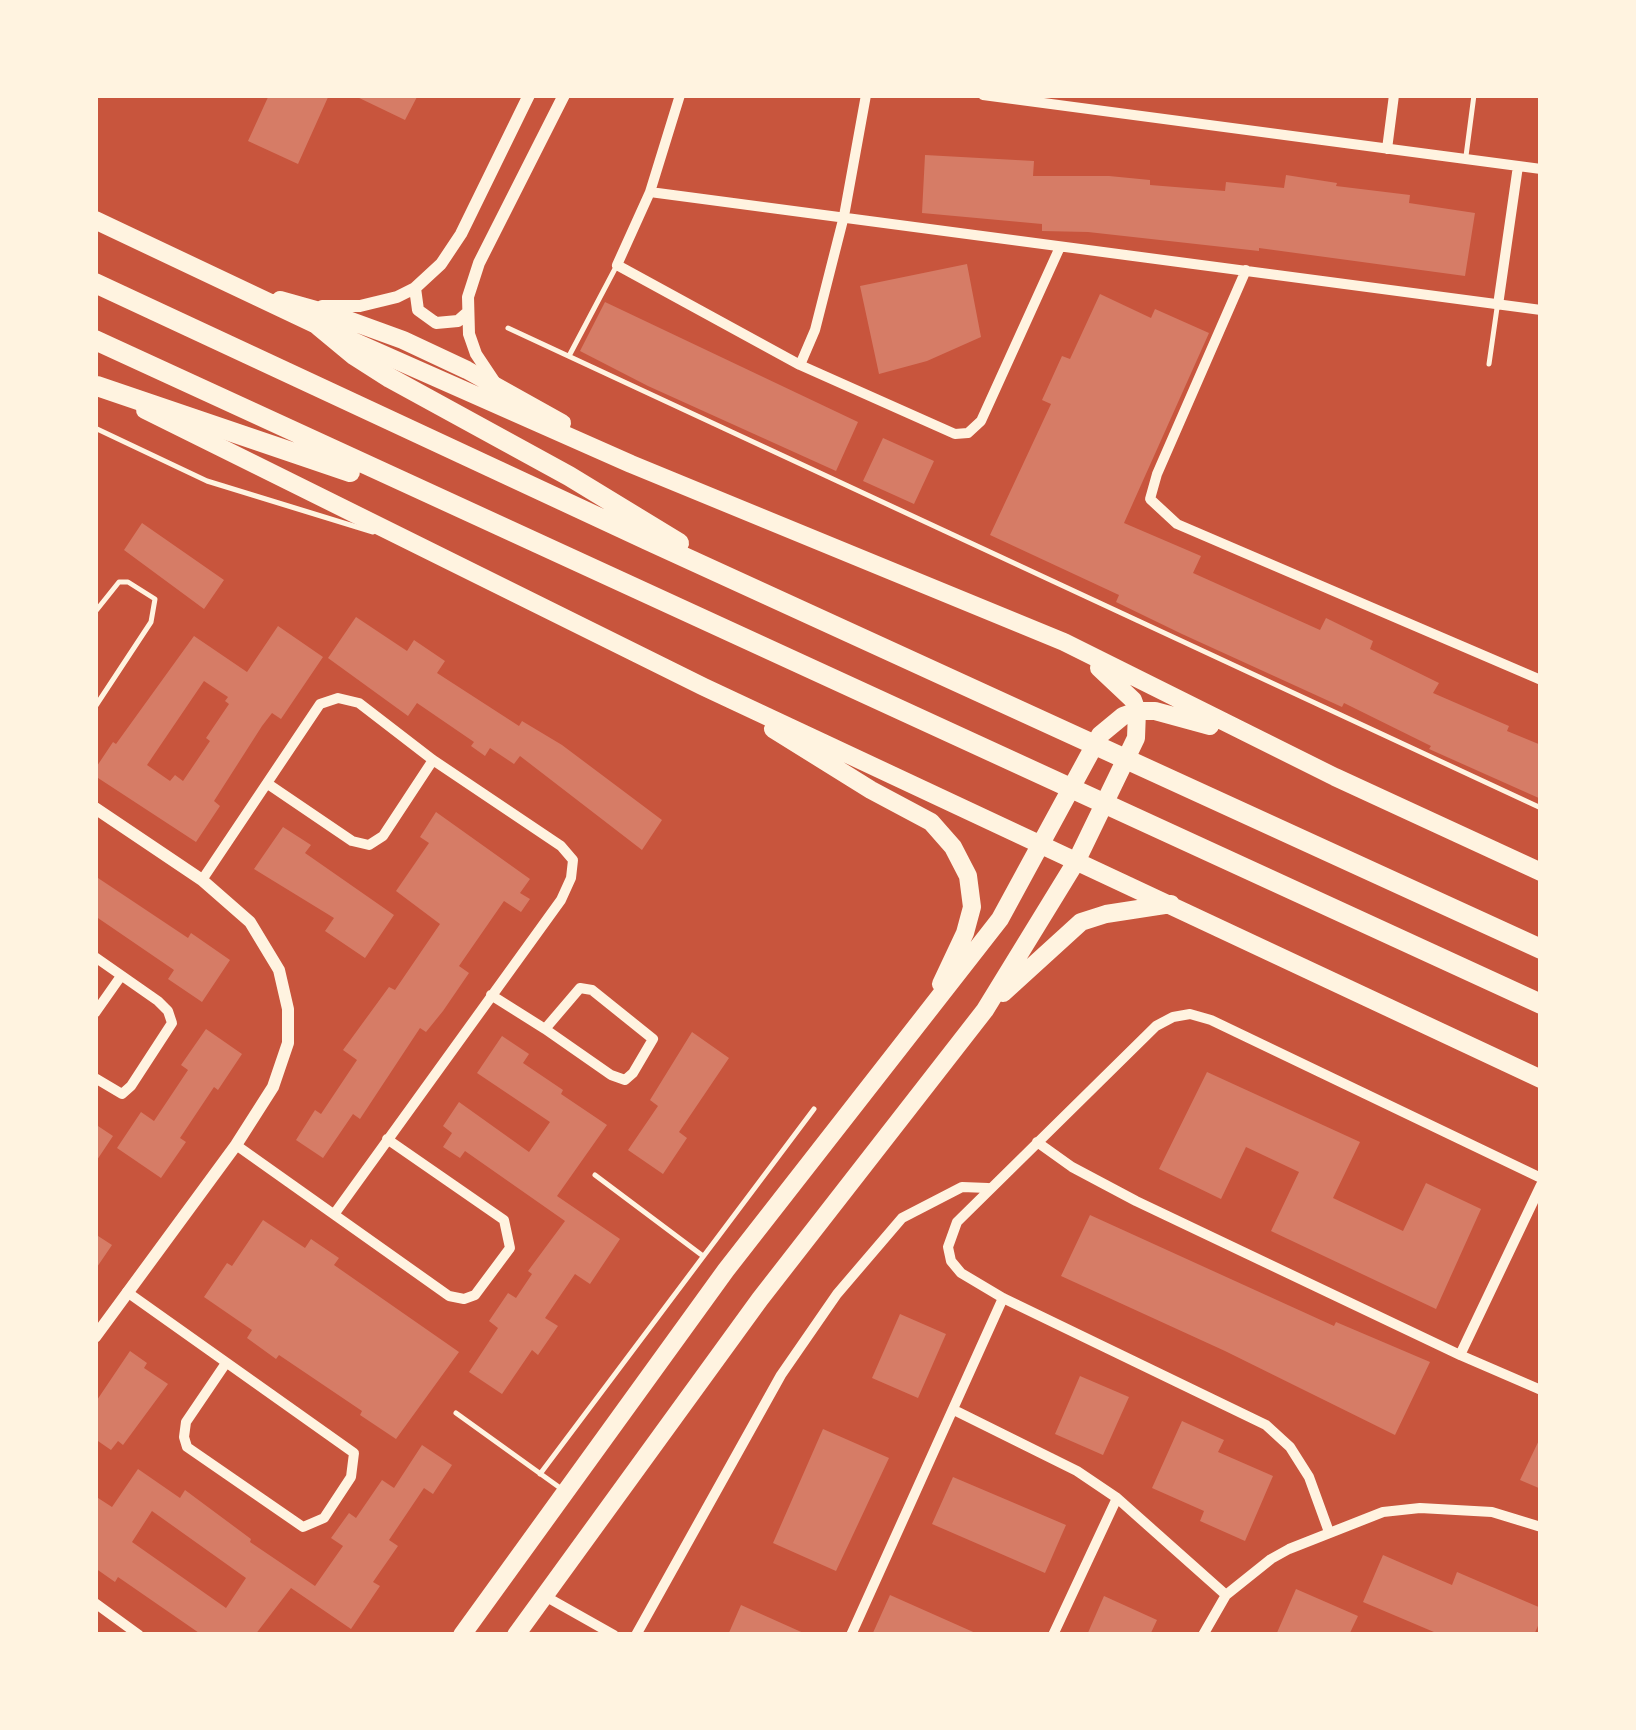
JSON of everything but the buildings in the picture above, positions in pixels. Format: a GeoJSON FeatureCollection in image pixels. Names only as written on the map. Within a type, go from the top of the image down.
{"type":"FeatureCollection","features":[{"type":"Feature","properties":{"kind":"highway"},"geometry":{"type":"LineString","coordinates":[[95,283],[1541,949]]}},
{"type":"Feature","properties":{"kind":"highway"},"geometry":{"type":"LineString","coordinates":[[319,326],[390,378],[570,476],[758,591]]}},
{"type":"Feature","properties":{"kind":"highway"},"geometry":{"type":"LineString","coordinates":[[95,340],[1541,1004]]}},
{"type":"Feature","properties":{"kind":"highway"},"geometry":{"type":"LineString","coordinates":[[96,386],[290,449],[484,520]]}},
{"type":"Feature","properties":{"kind":"main road"},"geometry":{"type":"LineString","coordinates":[[95,220],[319,326],[631,464],[1064,642],[1271,746],[1541,872]]}},
{"type":"Feature","properties":{"kind":"main road"},"geometry":{"type":"LineString","coordinates":[[243,291],[304,306],[404,340],[498,387],[631,464]]}},
{"type":"Feature","properties":{"kind":"main road"},"geometry":{"type":"LineString","coordinates":[[96,386],[704,687],[1541,1080]]}},
{"type":"Feature","properties":{"kind":"main road"},"geometry":{"type":"LineString","coordinates":[[516,1635],[760,1299],[984,1010],[1077,860],[1131,752],[1138,711],[1121,686],[1064,642]]}},
{"type":"Feature","properties":{"kind":"main road"},"geometry":{"type":"LineString","coordinates":[[704,687],[871,790],[931,822],[953,847],[968,876],[972,907],[965,934],[931,1007]]}},
{"type":"Feature","properties":{"kind":"main road"},"geometry":{"type":"LineString","coordinates":[[462,1635],[726,1270],[1000,919],[1100,736],[1124,716],[1138,711],[1191,720],[1271,746]]}},
{"type":"Feature","properties":{"kind":"main road"},"geometry":{"type":"LineString","coordinates":[[984,1010],[1081,922],[1171,904]]}},
{"type":"Feature","properties":{"kind":"street"},"geometry":{"type":"LineString","coordinates":[[304,306],[360,306],[397,297],[415,288],[441,264],[461,234],[529,95]]}},
{"type":"Feature","properties":{"kind":"street"},"geometry":{"type":"LineString","coordinates":[[498,387],[476,354],[466,314],[479,264],[564,95]]}},
{"type":"Feature","properties":{"kind":"street"},"geometry":{"type":"LineString","coordinates":[[680,95],[650,192],[616,265],[800,364],[955,434],[968,433],[980,421],[1060,247]]}},
{"type":"Feature","properties":{"kind":"street"},"geometry":{"type":"LineString","coordinates":[[800,364],[815,330],[844,216],[866,95]]}},
{"type":"Feature","properties":{"kind":"street"},"geometry":{"type":"LineString","coordinates":[[983,95],[1541,169]]}},
{"type":"Feature","properties":{"kind":"street"},"geometry":{"type":"LineString","coordinates":[[1387,149],[1394,95]]}},
{"type":"Feature","properties":{"kind":"street"},"geometry":{"type":"LineString","coordinates":[[1498,305],[1518,166]]}},
{"type":"Feature","properties":{"kind":"street"},"geometry":{"type":"LineString","coordinates":[[650,192],[1541,310]]}},
{"type":"Feature","properties":{"kind":"street"},"geometry":{"type":"LineString","coordinates":[[1246,270],[1157,474],[1150,500],[1177,524],[1541,680]]}},
{"type":"Feature","properties":{"kind":"street"},"geometry":{"type":"LineString","coordinates":[[415,288],[418,310],[426,318],[447,324],[466,314]]}},
{"type":"Feature","properties":{"kind":"street"},"geometry":{"type":"LineString","coordinates":[[202,880],[320,704],[338,698],[358,703],[433,760],[560,846],[573,860],[571,878],[561,900],[335,1213]]}},
{"type":"Feature","properties":{"kind":"street"},"geometry":{"type":"LineString","coordinates":[[268,784],[352,841],[369,844],[384,836],[433,760]]}},
{"type":"Feature","properties":{"kind":"street"},"geometry":{"type":"LineString","coordinates":[[95,808],[202,880],[250,922],[279,970],[288,1008],[288,1043],[273,1087],[236,1146],[95,1337]]}},
{"type":"Feature","properties":{"kind":"street"},"geometry":{"type":"LineString","coordinates":[[95,957],[158,1001],[168,1011],[172,1023],[122,1094],[95,1078]]}},
{"type":"Feature","properties":{"kind":"street"},"geometry":{"type":"LineString","coordinates":[[95,1013],[122,976]]}},
{"type":"Feature","properties":{"kind":"street"},"geometry":{"type":"LineString","coordinates":[[491,995],[612,1074],[625,1080],[653,1039],[592,990],[580,988],[544,1029]]}},
{"type":"Feature","properties":{"kind":"street"},"geometry":{"type":"LineString","coordinates":[[1329,1532],[1309,1477],[1290,1447],[1266,1425],[1003,1298],[961,1273],[951,1261],[950,1236],[957,1222],[1156,1026],[1173,1016],[1190,1014],[1211,1020],[1541,1182],[1460,1356]]}},
{"type":"Feature","properties":{"kind":"street"},"geometry":{"type":"LineString","coordinates":[[236,1146],[448,1296],[464,1299],[475,1295],[510,1248],[504,1220],[388,1139]]}},
{"type":"Feature","properties":{"kind":"street"},"geometry":{"type":"LineString","coordinates":[[1037,1142],[1121,1194],[1460,1356],[1541,1390]]}},
{"type":"Feature","properties":{"kind":"street"},"geometry":{"type":"LineString","coordinates":[[636,1635],[781,1375],[837,1294],[902,1218],[962,1187],[988,1188]]}},
{"type":"Feature","properties":{"kind":"street"},"geometry":{"type":"LineString","coordinates":[[128,1292],[354,1453],[351,1478],[324,1518],[303,1527],[188,1447],[184,1437],[186,1422],[226,1363]]}},
{"type":"Feature","properties":{"kind":"street"},"geometry":{"type":"LineString","coordinates":[[851,1635],[1003,1298]]}},
{"type":"Feature","properties":{"kind":"street"},"geometry":{"type":"LineString","coordinates":[[954,1410],[1078,1470],[1118,1498],[1226,1595]]}},
{"type":"Feature","properties":{"kind":"street"},"geometry":{"type":"LineString","coordinates":[[1053,1635],[1118,1498]]}},
{"type":"Feature","properties":{"kind":"street"},"geometry":{"type":"LineString","coordinates":[[1203,1635],[1226,1595],[1271,1559],[1383,1512],[1420,1508],[1492,1512],[1541,1528]]}},
{"type":"Feature","properties":{"kind":"street"},"geometry":{"type":"LineString","coordinates":[[543,1595],[614,1635]]}},
{"type":"Feature","properties":{"kind":"street"},"geometry":{"type":"LineString","coordinates":[[95,1603],[139,1635]]}},
{"type":"Feature","properties":{"kind":"lane"},"geometry":{"type":"LineString","coordinates":[[1465,159],[1474,95]]}},
{"type":"Feature","properties":{"kind":"lane"},"geometry":{"type":"LineString","coordinates":[[569,356],[616,265]]}},
{"type":"Feature","properties":{"kind":"lane"},"geometry":{"type":"LineString","coordinates":[[1490,364],[1498,305]]}},
{"type":"Feature","properties":{"kind":"lane"},"geometry":{"type":"LineString","coordinates":[[508,328],[1541,808]]}},
{"type":"Feature","properties":{"kind":"lane"},"geometry":{"type":"LineString","coordinates":[[95,428],[207,481],[417,545]]}},
{"type":"Feature","properties":{"kind":"lane"},"geometry":{"type":"LineString","coordinates":[[95,612],[119,582],[128,582],[155,599],[151,622],[95,707]]}},
{"type":"Feature","properties":{"kind":"lane"},"geometry":{"type":"LineString","coordinates":[[540,1474],[814,1108]]}},
{"type":"Feature","properties":{"kind":"lane"},"geometry":{"type":"LineString","coordinates":[[595,1176],[703,1256]]}},
{"type":"Feature","properties":{"kind":"lane"},"geometry":{"type":"LineString","coordinates":[[456,1413],[565,1492]]}}]}
